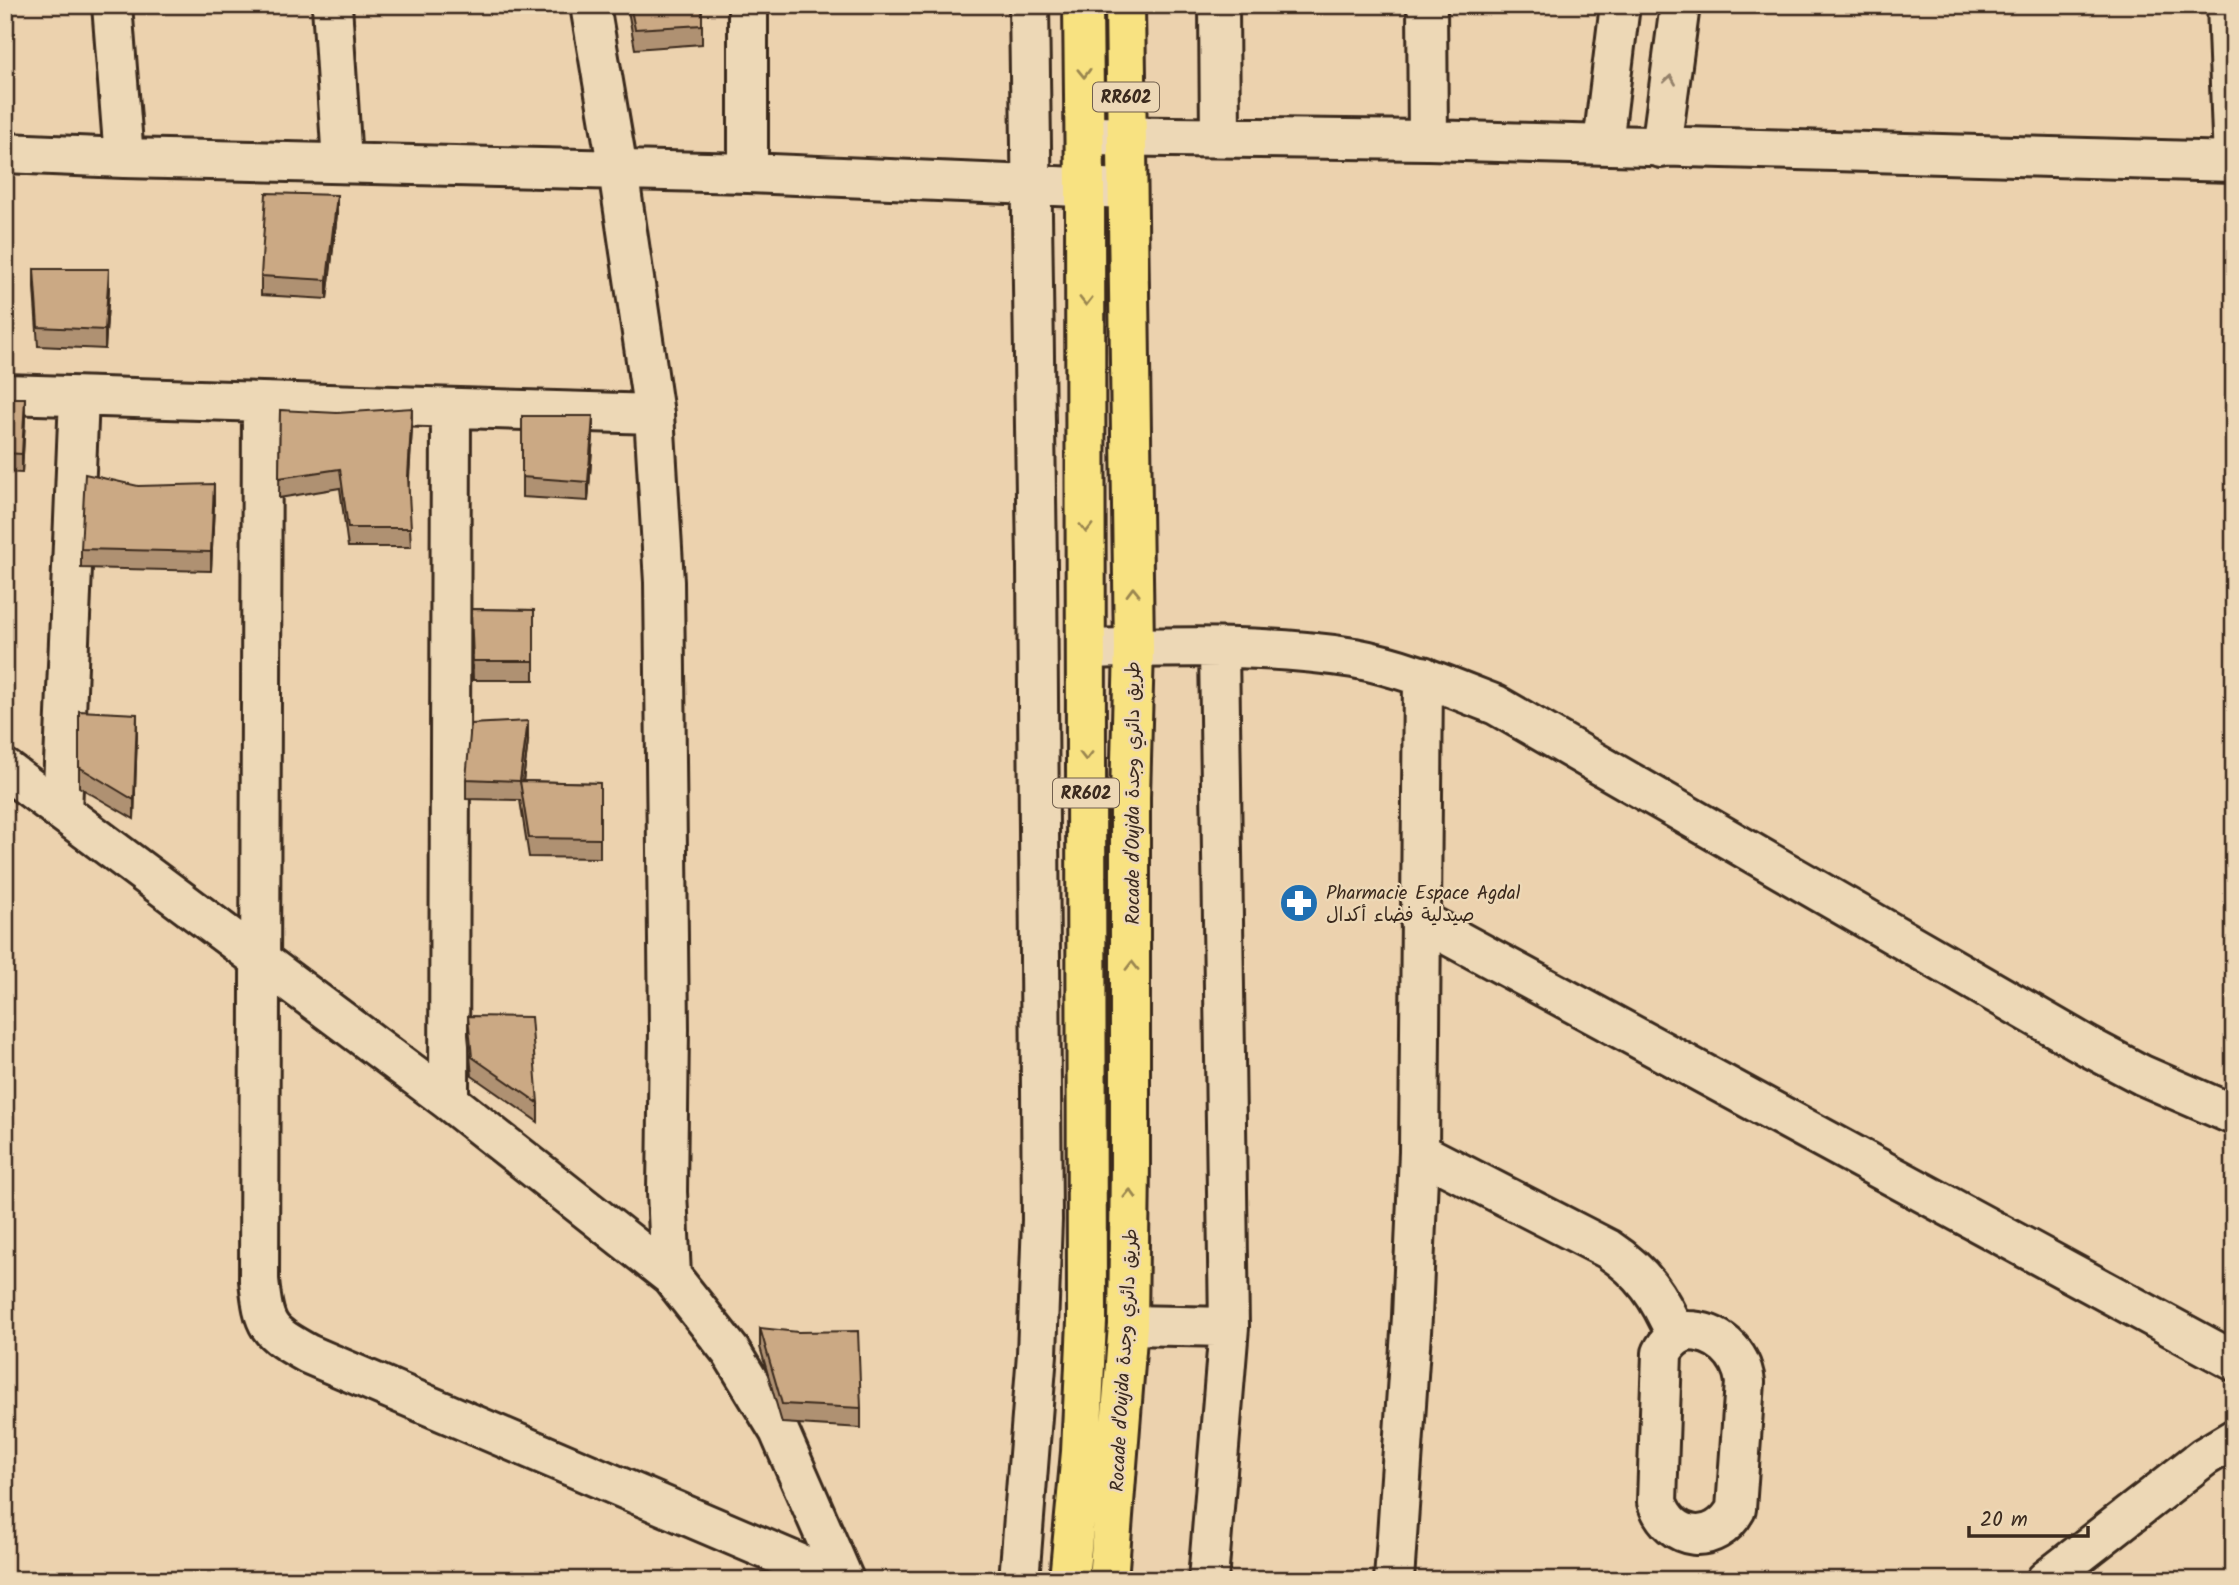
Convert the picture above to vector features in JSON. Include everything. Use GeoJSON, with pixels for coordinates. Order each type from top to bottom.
{"type":"FeatureCollection","features":[{"type":"Feature","properties":{"kind":"highway","name":"Rocade d'Oujda طريق دائري وجدة"},"geometry":{"type":"LineString","coordinates":[[1069,1580],[1081,1452],[1087,1321],[1086,187],[1083,5]]}},
{"type":"Feature","properties":{"kind":"highway","name":"Rocade d'Oujda طريق دائري وجدة"},"geometry":{"type":"LineString","coordinates":[[1108,1580],[1128,1325],[1132,1009],[1130,797],[1133,648],[1125,5]]}},
{"type":"Feature","properties":{"kind":"street"},"geometry":{"type":"LineString","coordinates":[[112,5],[124,158]]}},
{"type":"Feature","properties":{"kind":"street"},"geometry":{"type":"LineString","coordinates":[[332,5],[342,163]]}},
{"type":"Feature","properties":{"kind":"street"},"geometry":{"type":"LineString","coordinates":[[590,5],[618,170],[654,414],[664,583],[667,1192],[671,1276]]}},
{"type":"Feature","properties":{"kind":"street"},"geometry":{"type":"LineString","coordinates":[[748,5],[748,173]]}},
{"type":"Feature","properties":{"kind":"street"},"geometry":{"type":"LineString","coordinates":[[1019,1580],[1037,1354],[1042,1220],[1030,5]]}},
{"type":"Feature","properties":{"kind":"street"},"geometry":{"type":"LineString","coordinates":[[1219,5],[1220,137]]}},
{"type":"Feature","properties":{"kind":"street"},"geometry":{"type":"LineString","coordinates":[[1427,5],[1428,140]]}},
{"type":"Feature","properties":{"kind":"street"},"geometry":{"type":"LineString","coordinates":[[1603,144],[1620,5]]}},
{"type":"Feature","properties":{"kind":"street"},"geometry":{"type":"LineString","coordinates":[[1661,148],[1680,5]]}},
{"type":"Feature","properties":{"kind":"street"},"geometry":{"type":"LineString","coordinates":[[1085,136],[1428,140],[2233,162],[2227,5]]}},
{"type":"Feature","properties":{"kind":"street"},"geometry":{"type":"LineString","coordinates":[[5,153],[748,173],[1126,189]]}},
{"type":"Feature","properties":{"kind":"street"},"geometry":{"type":"LineString","coordinates":[[5,394],[654,414]]}},
{"type":"Feature","properties":{"kind":"street"},"geometry":{"type":"LineString","coordinates":[[62,812],[79,397]]}},
{"type":"Feature","properties":{"kind":"street"},"geometry":{"type":"LineString","coordinates":[[262,402],[259,1280],[262,1309],[270,1329],[308,1354],[838,1580]]}},
{"type":"Feature","properties":{"kind":"street"},"geometry":{"type":"LineString","coordinates":[[449,1101],[451,409]]}},
{"type":"Feature","properties":{"kind":"street"},"geometry":{"type":"LineString","coordinates":[[1086,649],[1219,649],[1297,652],[1355,659],[1423,676],[1496,705],[2089,1047],[2142,1075],[2234,1115]]}},
{"type":"Feature","properties":{"kind":"street"},"geometry":{"type":"LineString","coordinates":[[1208,1580],[1229,1327],[1219,649]]}},
{"type":"Feature","properties":{"kind":"street"},"geometry":{"type":"LineString","coordinates":[[1394,1580],[1412,1317],[1419,1152],[1423,676]]}},
{"type":"Feature","properties":{"kind":"street"},"geometry":{"type":"LineString","coordinates":[[5,769],[449,1101],[671,1276],[731,1352],[779,1431],[844,1580]]}},
{"type":"Feature","properties":{"kind":"street"},"geometry":{"type":"LineString","coordinates":[[1420,920],[2234,1362]]}},
{"type":"Feature","properties":{"kind":"street"},"geometry":{"type":"LineString","coordinates":[[1419,1152],[1608,1249],[1625,1261],[1654,1291],[1676,1335]]}},
{"type":"Feature","properties":{"kind":"street"},"geometry":{"type":"LineString","coordinates":[[1128,1325],[1229,1327]]}},
{"type":"Feature","properties":{"kind":"street"},"geometry":{"type":"LineString","coordinates":[[1687,1331],[1710,1335],[1732,1350],[1743,1370],[1745,1381],[1736,1508],[1730,1520],[1709,1534],[1676,1529],[1667,1522],[1657,1502],[1660,1365],[1667,1343],[1676,1335],[1687,1331]]}},
{"type":"Feature","properties":{"kind":"street"},"geometry":{"type":"LineString","coordinates":[[2046,1580],[2204,1457],[2234,1439]]}},
{"type":"Feature","properties":{"kind":"building"},"geometry":{"type":"Polygon","coordinates":[[[630,5],[702,5],[702,25],[635,29],[630,5]]]}},
{"type":"Feature","properties":{"kind":"building"},"geometry":{"type":"Polygon","coordinates":[[[266,193],[337,195],[327,280],[261,276],[266,193]]]}},
{"type":"Feature","properties":{"kind":"building"},"geometry":{"type":"Polygon","coordinates":[[[34,269],[109,269],[105,330],[38,327],[34,269]]]}},
{"type":"Feature","properties":{"kind":"building"},"geometry":{"type":"Polygon","coordinates":[[[5,398],[25,398],[22,454],[5,453],[5,398]]]}},
{"type":"Feature","properties":{"kind":"building"},"geometry":{"type":"Polygon","coordinates":[[[412,408],[408,477],[411,528],[348,528],[340,469],[279,478],[280,410],[337,413],[412,408]]]}},
{"type":"Feature","properties":{"kind":"building"},"geometry":{"type":"Polygon","coordinates":[[[522,416],[593,416],[588,482],[522,477],[522,416]]]}},
{"type":"Feature","properties":{"kind":"building"},"geometry":{"type":"Polygon","coordinates":[[[85,474],[138,486],[214,484],[211,552],[81,549],[85,474]]]}},
{"type":"Feature","properties":{"kind":"building"},"geometry":{"type":"Polygon","coordinates":[[[471,609],[534,610],[534,661],[473,661],[471,609]]]}},
{"type":"Feature","properties":{"kind":"building"},"geometry":{"type":"Polygon","coordinates":[[[79,711],[137,714],[134,800],[79,767],[79,711]]]}},
{"type":"Feature","properties":{"kind":"building"},"geometry":{"type":"Polygon","coordinates":[[[528,721],[520,781],[466,779],[471,724],[528,721]]]}},
{"type":"Feature","properties":{"kind":"building"},"geometry":{"type":"Polygon","coordinates":[[[520,781],[600,783],[600,839],[529,838],[520,781]]]}},
{"type":"Feature","properties":{"kind":"building"},"geometry":{"type":"Polygon","coordinates":[[[468,1016],[531,1017],[538,1103],[472,1057],[468,1016]]]}},
{"type":"Feature","properties":{"kind":"building"},"geometry":{"type":"Polygon","coordinates":[[[760,1328],[798,1332],[858,1331],[861,1408],[782,1404],[760,1328]]]}},
{"type":"Feature","properties":{"kind":"place","name":"Pharmacie Espace Agdal صيدلية فضاء أكدال"},"geometry":{"type":"Point","coordinates":[1299,903]}}]}
